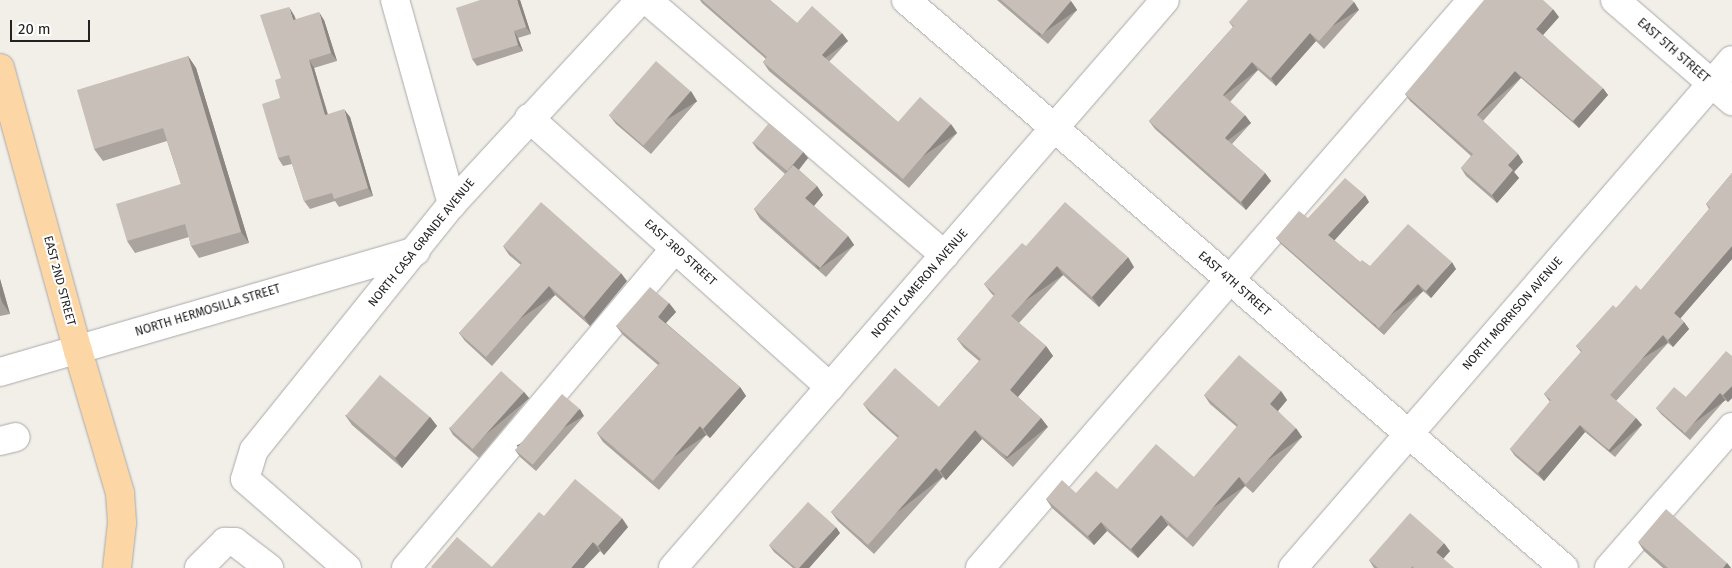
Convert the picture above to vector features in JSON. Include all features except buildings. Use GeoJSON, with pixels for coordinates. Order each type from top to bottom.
{"type":"FeatureCollection","features":[{"type":"Feature","properties":{"kind":"main road","name":"EAST 2ND STREET"},"geometry":{"type":"LineString","coordinates":[[0,68],[78,351],[120,493],[122,523],[117,568]]}},
{"type":"Feature","properties":{"kind":"street"},"geometry":{"type":"LineString","coordinates":[[395,0],[452,204]]}},
{"type":"Feature","properties":{"kind":"street","name":"NORTH CASA GRANDE AVENUE"},"geometry":{"type":"LineString","coordinates":[[347,568],[246,478],[254,450],[452,204],[529,118],[640,0]]}},
{"type":"Feature","properties":{"kind":"street"},"geometry":{"type":"LineString","coordinates":[[647,0],[945,255]]}},
{"type":"Feature","properties":{"kind":"street","name":"EAST 4TH STREET"},"geometry":{"type":"LineString","coordinates":[[906,0],[1564,568]]}},
{"type":"Feature","properties":{"kind":"street","name":"NORTH CAMERON AVENUE"},"geometry":{"type":"LineString","coordinates":[[673,568],[1165,0]]}},
{"type":"Feature","properties":{"kind":"street"},"geometry":{"type":"LineString","coordinates":[[980,568],[1472,0]]}},
{"type":"Feature","properties":{"kind":"street","name":"EAST 5TH STREET"},"geometry":{"type":"LineString","coordinates":[[1615,0],[1732,101]]}},
{"type":"Feature","properties":{"kind":"street","name":"NORTH MORRISON AVENUE"},"geometry":{"type":"LineString","coordinates":[[1293,568],[1732,60]]}},
{"type":"Feature","properties":{"kind":"street","name":"EAST 3RD STREET"},"geometry":{"type":"LineString","coordinates":[[529,118],[830,387]]}},
{"type":"Feature","properties":{"kind":"street"},"geometry":{"type":"LineString","coordinates":[[406,568],[675,249]]}},
{"type":"Feature","properties":{"kind":"street","name":"NORTH HERMOSILLA STREET"},"geometry":{"type":"LineString","coordinates":[[0,372],[78,351],[416,251]]}},
{"type":"Feature","properties":{"kind":"street"},"geometry":{"type":"LineString","coordinates":[[1609,568],[1732,427]]}},
{"type":"Feature","properties":{"kind":"street"},"geometry":{"type":"LineString","coordinates":[[199,568],[225,542],[235,542],[269,568]]}}]}
